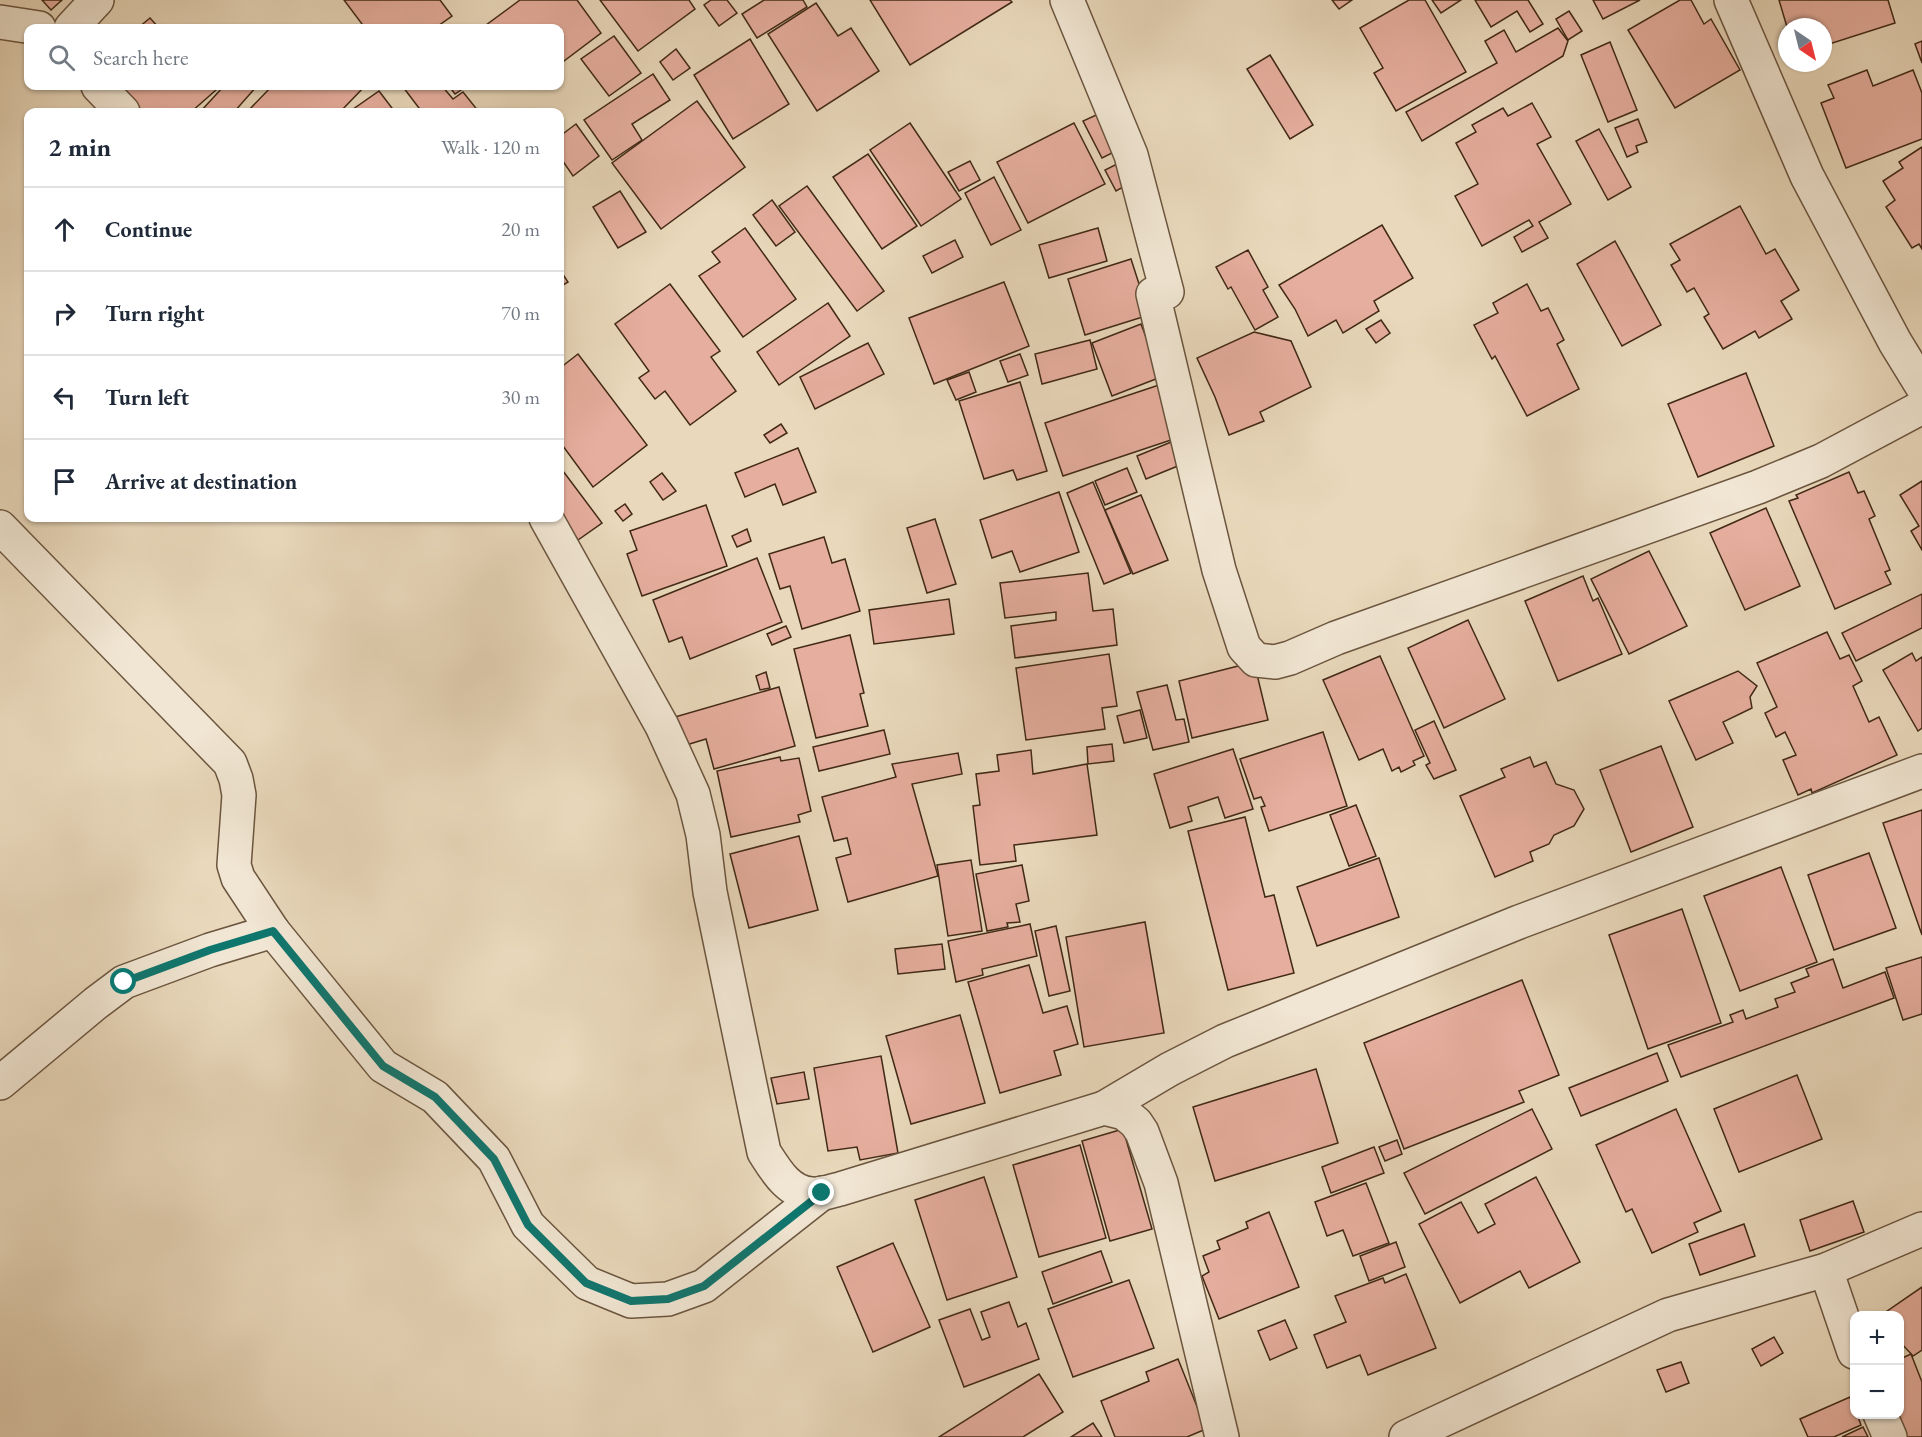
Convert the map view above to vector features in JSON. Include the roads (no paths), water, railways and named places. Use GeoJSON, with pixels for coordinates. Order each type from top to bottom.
{"type":"FeatureCollection","features":[{"type":"Feature","properties":{"kind":"street"},"geometry":{"type":"LineString","coordinates":[[75,24],[97,0]]}},
{"type":"Feature","properties":{"kind":"street"},"geometry":{"type":"LineString","coordinates":[[1067,0],[1131,155],[1167,292],[1153,294],[1219,570],[1244,647],[1256,660],[1275,662],[1290,658],[1336,638],[1758,487],[1821,462],[1922,407]]}},
{"type":"Feature","properties":{"kind":"street"},"geometry":{"type":"LineString","coordinates":[[1731,0],[1808,176],[1894,342],[1922,386]]}},
{"type":"Feature","properties":{"kind":"street"},"geometry":{"type":"LineString","coordinates":[[0,22],[24,26]]}},
{"type":"Feature","properties":{"kind":"street"},"geometry":{"type":"LineString","coordinates":[[102,90],[119,108]]}},
{"type":"Feature","properties":{"kind":"street"},"geometry":{"type":"LineString","coordinates":[[548,522],[662,726],[693,794],[703,835],[710,892],[764,1152],[782,1178],[794,1189],[811,1195],[840,1189],[1104,1108],[1170,1068],[1226,1041],[1519,922],[1922,771]]}},
{"type":"Feature","properties":{"kind":"street"},"geometry":{"type":"LineString","coordinates":[[0,527],[230,763],[239,795],[234,865],[238,878],[273,931],[383,1066],[435,1097],[494,1159],[528,1225],[586,1283],[631,1301],[668,1299],[704,1286],[822,1193]]}},
{"type":"Feature","properties":{"kind":"street"},"geometry":{"type":"LineString","coordinates":[[0,1083],[124,982],[210,950],[273,931]]}},
{"type":"Feature","properties":{"kind":"street"},"geometry":{"type":"LineString","coordinates":[[1104,1108],[1124,1113],[1136,1123],[1142,1132],[1161,1183],[1222,1437]]}},
{"type":"Feature","properties":{"kind":"street"},"geometry":{"type":"LineString","coordinates":[[1406,1437],[1668,1315],[1826,1270],[1922,1229]]}},
{"type":"Feature","properties":{"kind":"street"},"geometry":{"type":"LineString","coordinates":[[1826,1270],[1850,1340]]}},
{"type":"Feature","properties":{"kind":"street"},"geometry":{"type":"LineString","coordinates":[[1882,1419],[1890,1437]]}}]}
